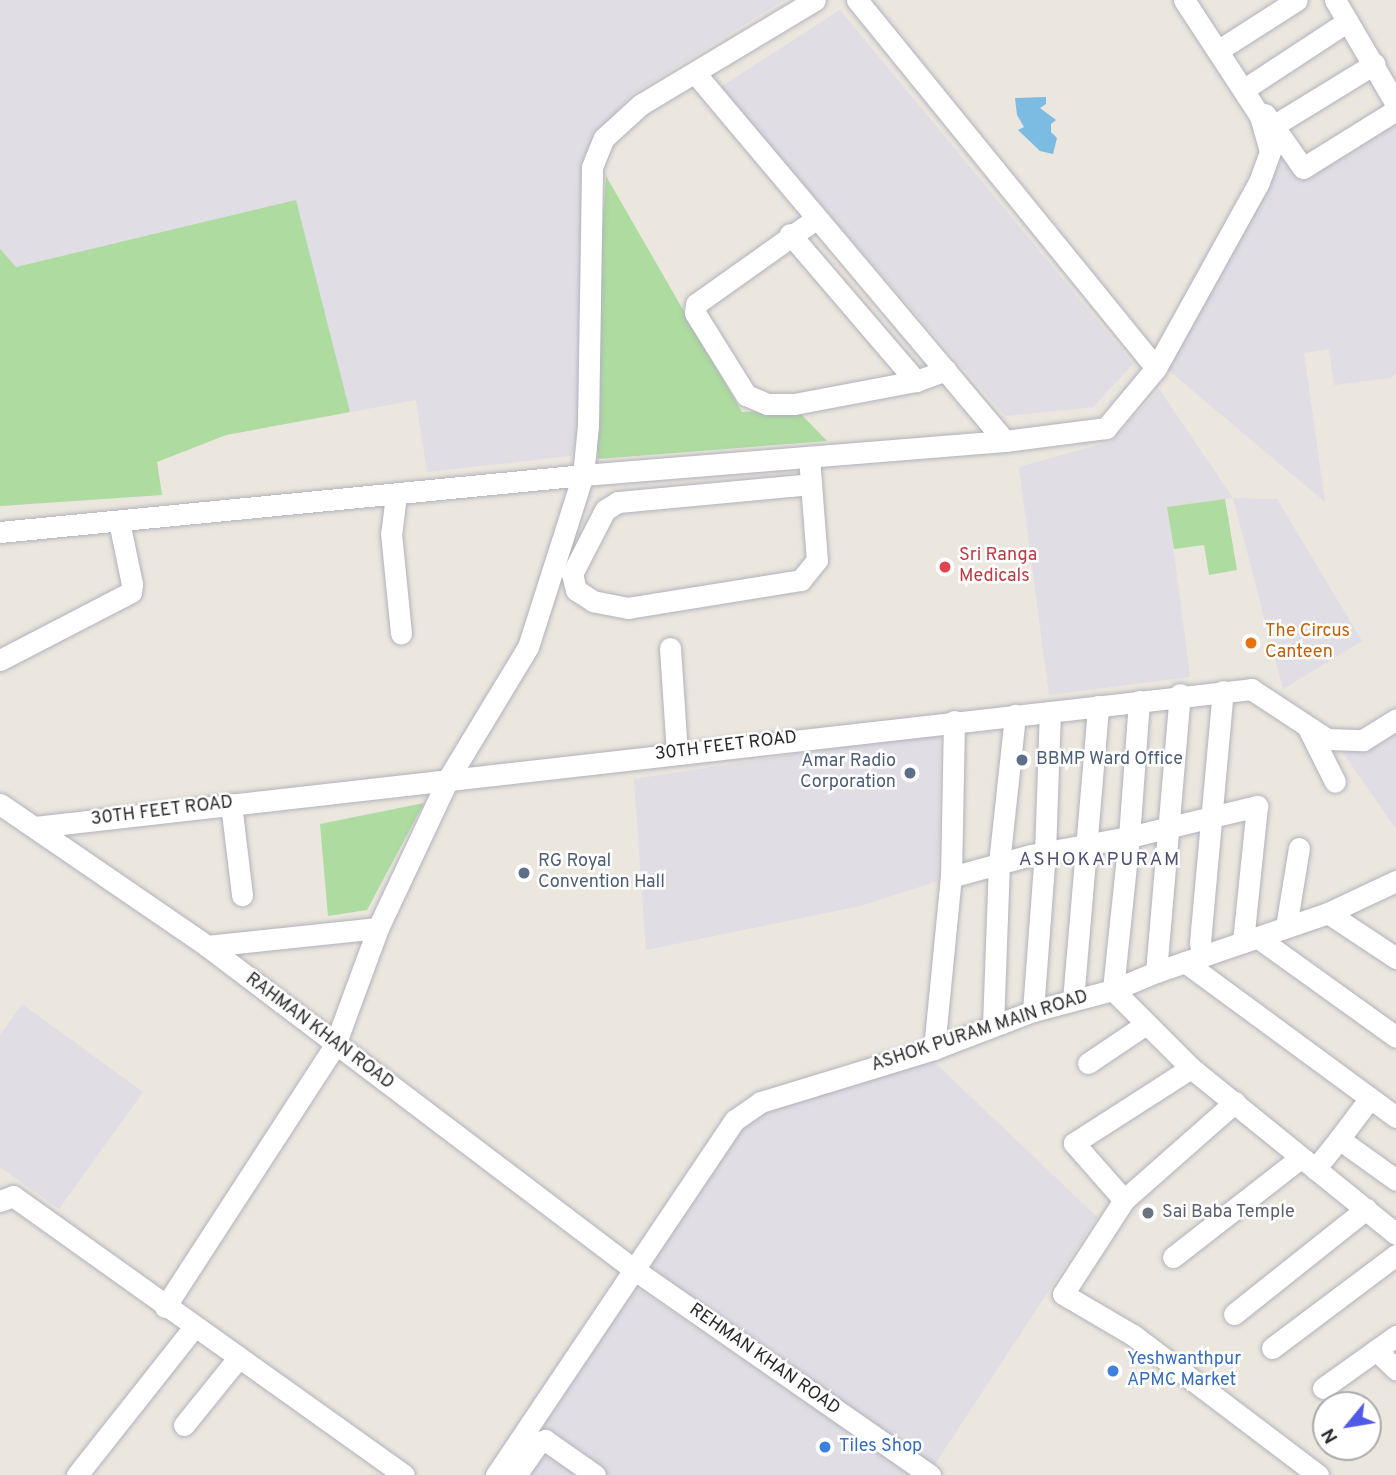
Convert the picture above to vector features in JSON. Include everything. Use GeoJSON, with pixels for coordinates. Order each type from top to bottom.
{"type":"FeatureCollection","features":[{"type":"Feature","properties":{"kind":"street"},"geometry":{"type":"LineString","coordinates":[[165,1307],[335,1045],[378,928],[448,779],[528,647],[583,475],[587,426],[592,167],[604,138],[640,105],[816,0]]}},
{"type":"Feature","properties":{"kind":"street"},"geometry":{"type":"LineString","coordinates":[[858,0],[1156,368]]}},
{"type":"Feature","properties":{"kind":"street"},"geometry":{"type":"LineString","coordinates":[[1225,46],[1297,0]]}},
{"type":"Feature","properties":{"kind":"street"},"geometry":{"type":"LineString","coordinates":[[1197,1],[1273,127],[1303,169],[1396,107],[1374,64],[1335,0]]}},
{"type":"Feature","properties":{"kind":"street"},"geometry":{"type":"LineString","coordinates":[[0,532],[583,475],[1005,441],[1106,428],[1156,368],[1259,182],[1270,151],[1261,116],[1197,1]]}},
{"type":"Feature","properties":{"kind":"street"},"geometry":{"type":"LineString","coordinates":[[1249,86],[1348,21]]}},
{"type":"Feature","properties":{"kind":"street"},"geometry":{"type":"LineString","coordinates":[[1273,127],[1374,64]]}},
{"type":"Feature","properties":{"kind":"street"},"geometry":{"type":"LineString","coordinates":[[695,73],[1005,441]]}},
{"type":"Feature","properties":{"kind":"street"},"geometry":{"type":"LineString","coordinates":[[817,218],[790,234],[696,304],[695,313],[746,395],[767,404],[794,404],[916,381],[946,370]]}},
{"type":"Feature","properties":{"kind":"street"},"geometry":{"type":"LineString","coordinates":[[790,234],[916,381]]}},
{"type":"Feature","properties":{"kind":"street"},"geometry":{"type":"LineString","coordinates":[[809,457],[817,560],[802,580],[628,608],[593,601],[576,590],[572,574],[604,510],[624,501],[811,484]]}},
{"type":"Feature","properties":{"kind":"street"},"geometry":{"type":"LineString","coordinates":[[396,495],[391,533],[401,634]]}},
{"type":"Feature","properties":{"kind":"street"},"geometry":{"type":"LineString","coordinates":[[575,502],[604,510]]}},
{"type":"Feature","properties":{"kind":"street"},"geometry":{"type":"LineString","coordinates":[[0,660],[131,592],[132,584],[119,522]]}},
{"type":"Feature","properties":{"kind":"street"},"geometry":{"type":"LineString","coordinates":[[670,649],[677,752]]}},
{"type":"Feature","properties":{"kind":"street","name":"30TH FEET ROAD"},"geometry":{"type":"LineString","coordinates":[[35,827],[677,752],[1050,712],[1180,694],[1251,689],[1327,739],[1363,740],[1396,719]]}},
{"type":"Feature","properties":{"kind":"street"},"geometry":{"type":"LineString","coordinates":[[1223,691],[1200,942],[1194,959],[1396,1117]]}},
{"type":"Feature","properties":{"kind":"street"},"geometry":{"type":"LineString","coordinates":[[1156,972],[1180,694]]}},
{"type":"Feature","properties":{"kind":"street"},"geometry":{"type":"LineString","coordinates":[[1139,701],[1129,837],[1113,990],[1191,1068],[1396,1234]]}},
{"type":"Feature","properties":{"kind":"street"},"geometry":{"type":"LineString","coordinates":[[1073,1000],[1098,706]]}},
{"type":"Feature","properties":{"kind":"street"},"geometry":{"type":"LineString","coordinates":[[1033,1011],[1045,853],[1050,712]]}},
{"type":"Feature","properties":{"kind":"street"},"geometry":{"type":"LineString","coordinates":[[993,1026],[999,863],[1015,715]]}},
{"type":"Feature","properties":{"kind":"street"},"geometry":{"type":"LineString","coordinates":[[934,1049],[951,877],[954,721]]}},
{"type":"Feature","properties":{"kind":"street"},"geometry":{"type":"LineString","coordinates":[[1307,726],[1335,782]]}},
{"type":"Feature","properties":{"kind":"street","name":"RAHMAN KHAN ROAD"},"geometry":{"type":"LineString","coordinates":[[0,804],[207,946],[632,1268]]}},
{"type":"Feature","properties":{"kind":"street"},"geometry":{"type":"LineString","coordinates":[[231,804],[242,895]]}},
{"type":"Feature","properties":{"kind":"street"},"geometry":{"type":"LineString","coordinates":[[951,877],[999,863],[1129,837],[1257,806],[1250,940],[1396,1037]]}},
{"type":"Feature","properties":{"kind":"street"},"geometry":{"type":"LineString","coordinates":[[1286,927],[1299,848]]}},
{"type":"Feature","properties":{"kind":"street","name":"ASHOK PURAM MAIN ROAD"},"geometry":{"type":"LineString","coordinates":[[496,1475],[632,1268],[735,1120],[761,1102],[934,1049],[1033,1011],[1113,990],[1156,972],[1328,913],[1396,881]]}},
{"type":"Feature","properties":{"kind":"street"},"geometry":{"type":"LineString","coordinates":[[1328,913],[1396,958]]}},
{"type":"Feature","properties":{"kind":"street"},"geometry":{"type":"LineString","coordinates":[[207,946],[378,928]]}},
{"type":"Feature","properties":{"kind":"street"},"geometry":{"type":"LineString","coordinates":[[1088,1063],[1146,1024]]}},
{"type":"Feature","properties":{"kind":"street"},"geometry":{"type":"LineString","coordinates":[[1124,1200],[1074,1143],[1191,1068]]}},
{"type":"Feature","properties":{"kind":"street"},"geometry":{"type":"LineString","coordinates":[[1174,1257],[1339,1139],[1370,1098]]}},
{"type":"Feature","properties":{"kind":"street"},"geometry":{"type":"LineString","coordinates":[[1235,1102],[1124,1200],[1063,1294],[1133,1335],[1318,1475]]}},
{"type":"Feature","properties":{"kind":"street"},"geometry":{"type":"LineString","coordinates":[[1339,1139],[1396,1180]]}},
{"type":"Feature","properties":{"kind":"street"},"geometry":{"type":"LineString","coordinates":[[0,1201],[13,1196],[404,1475]]}},
{"type":"Feature","properties":{"kind":"street"},"geometry":{"type":"LineString","coordinates":[[1234,1314],[1366,1209]]}},
{"type":"Feature","properties":{"kind":"street"},"geometry":{"type":"LineString","coordinates":[[1272,1348],[1396,1255]]}},
{"type":"Feature","properties":{"kind":"street","name":"REHMAN KHAN ROAD"},"geometry":{"type":"LineString","coordinates":[[632,1268],[930,1475]]}},
{"type":"Feature","properties":{"kind":"street"},"geometry":{"type":"LineString","coordinates":[[78,1475],[194,1327]]}},
{"type":"Feature","properties":{"kind":"street"},"geometry":{"type":"LineString","coordinates":[[1323,1388],[1396,1336]]}},
{"type":"Feature","properties":{"kind":"street"},"geometry":{"type":"LineString","coordinates":[[1376,1350],[1396,1369]]}},
{"type":"Feature","properties":{"kind":"street"},"geometry":{"type":"LineString","coordinates":[[184,1425],[238,1358]]}},
{"type":"Feature","properties":{"kind":"street"},"geometry":{"type":"LineString","coordinates":[[516,1475],[538,1443],[545,1440],[595,1475]]}},
{"type":"Feature","properties":{"kind":"shaded area"},"geometry":{"type":"Polygon","coordinates":[[[0,0],[784,0],[631,95],[581,159],[581,436],[570,456],[427,472],[416,400],[226,435],[157,462],[162,495],[0,506],[0,0]]]}},
{"type":"Feature","properties":{"kind":"shaded area"},"geometry":{"type":"Polygon","coordinates":[[[840,10],[1133,364],[1093,407],[1005,416],[719,88],[840,10]]]}},
{"type":"Feature","properties":{"kind":"shaded area"},"geometry":{"type":"Polygon","coordinates":[[[1396,115],[1396,374],[1391,378],[1334,385],[1329,349],[1304,353],[1325,502],[1167,369],[1286,152],[1302,176],[1396,115]]]}},
{"type":"Feature","properties":{"kind":"shaded area"},"geometry":{"type":"Polygon","coordinates":[[[1159,389],[1233,498],[1168,507],[1190,677],[1049,695],[1019,467],[1112,441],[1159,389]]]}},
{"type":"Feature","properties":{"kind":"shaded area"},"geometry":{"type":"Polygon","coordinates":[[[1233,498],[1277,499],[1362,641],[1283,689],[1233,498]]]}},
{"type":"Feature","properties":{"kind":"shaded area"},"geometry":{"type":"Polygon","coordinates":[[[940,732],[938,881],[860,906],[646,950],[634,779],[940,732]]]}},
{"type":"Feature","properties":{"kind":"shaded area"},"geometry":{"type":"Polygon","coordinates":[[[1396,734],[1396,829],[1341,750],[1382,743],[1396,734]]]}},
{"type":"Feature","properties":{"kind":"shaded area"},"geometry":{"type":"Polygon","coordinates":[[[22,1004],[143,1092],[59,1209],[0,1167],[0,1035],[22,1004]]]}},
{"type":"Feature","properties":{"kind":"shaded area"},"geometry":{"type":"Polygon","coordinates":[[[929,1057],[1097,1217],[931,1470],[642,1266],[738,1126],[763,1110],[929,1057]]]}},
{"type":"Feature","properties":{"kind":"shaded area"},"geometry":{"type":"Polygon","coordinates":[[[633,1285],[913,1475],[505,1475],[633,1285]]]}},
{"type":"Feature","properties":{"kind":"green space"},"geometry":{"type":"Polygon","coordinates":[[[606,176],[742,412],[796,409],[827,441],[598,459],[593,362],[606,176]]]}},
{"type":"Feature","properties":{"kind":"green space"},"geometry":{"type":"Polygon","coordinates":[[[296,200],[350,412],[226,435],[157,462],[162,495],[0,506],[0,249],[16,267],[296,200]]]}},
{"type":"Feature","properties":{"kind":"green space"},"geometry":{"type":"Polygon","coordinates":[[[1225,499],[1237,570],[1209,575],[1204,545],[1174,549],[1167,507],[1225,499]]]}},
{"type":"Feature","properties":{"kind":"green space"},"geometry":{"type":"Polygon","coordinates":[[[424,803],[367,910],[328,916],[320,824],[424,803]]]}},
{"type":"Feature","properties":{"kind":"water"},"geometry":{"type":"Polygon","coordinates":[[[1046,97],[1046,104],[1040,108],[1056,120],[1051,124],[1051,132],[1057,138],[1053,154],[1040,151],[1018,130],[1024,127],[1017,115],[1015,98],[1046,97]]]}},
{"type":"Feature","properties":{"kind":"place","name":"Sri Ranga Medicals"},"geometry":{"type":"Point","coordinates":[945,567]}},
{"type":"Feature","properties":{"kind":"place","name":"The Circus Canteen"},"geometry":{"type":"Point","coordinates":[1251,643]}},
{"type":"Feature","properties":{"kind":"place","name":"BBMP Ward Office"},"geometry":{"type":"Point","coordinates":[1022,760]}},
{"type":"Feature","properties":{"kind":"place","name":"Amar Radio Corporation"},"geometry":{"type":"Point","coordinates":[910,773]}},
{"type":"Feature","properties":{"kind":"place","name":"RG Royal Convention Hall"},"geometry":{"type":"Point","coordinates":[524,873]}},
{"type":"Feature","properties":{"kind":"place","name":"Sai Baba Temple"},"geometry":{"type":"Point","coordinates":[1148,1213]}},
{"type":"Feature","properties":{"kind":"place","name":"Yeshwanthpur APMC Market"},"geometry":{"type":"Point","coordinates":[1113,1371]}},
{"type":"Feature","properties":{"kind":"place","name":"Tiles Shop"},"geometry":{"type":"Point","coordinates":[825,1447]}},
{"type":"Feature","properties":{"kind":"district","name":"ASHOKAPURAM"},"geometry":{"type":"Point","coordinates":[1100,861]}}]}
